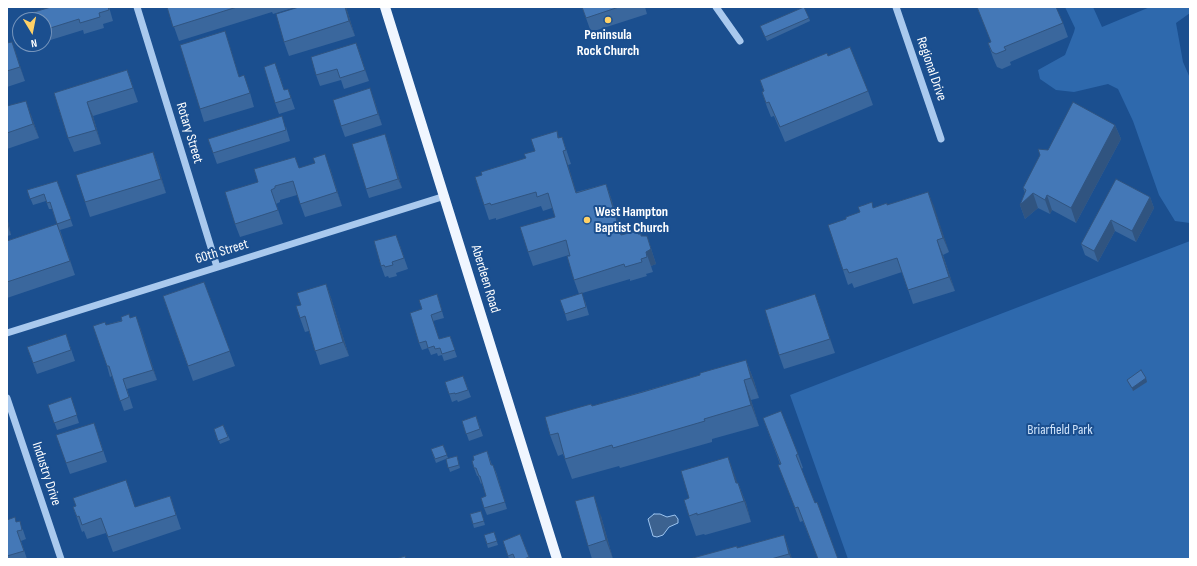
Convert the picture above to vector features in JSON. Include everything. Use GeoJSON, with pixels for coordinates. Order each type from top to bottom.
{"type":"FeatureCollection","features":[{"type":"Feature","properties":{"kind":"main road","name":"Aberdeen Road"},"geometry":{"type":"LineString","coordinates":[[385,7],[445,196],[556,559]]}},
{"type":"Feature","properties":{"kind":"street","name":"Rotary Street"},"geometry":{"type":"LineString","coordinates":[[137,7],[217,267]]}},
{"type":"Feature","properties":{"kind":"street"},"geometry":{"type":"LineString","coordinates":[[716,7],[740,42]]}},
{"type":"Feature","properties":{"kind":"street","name":"Regional Drive"},"geometry":{"type":"LineString","coordinates":[[896,7],[941,139]]}},
{"type":"Feature","properties":{"kind":"street","name":"60th Street"},"geometry":{"type":"LineString","coordinates":[[7,334],[445,196]]}},
{"type":"Feature","properties":{"kind":"street","name":"Industry Drive"},"geometry":{"type":"LineString","coordinates":[[7,398],[61,559]]}},
{"type":"Feature","properties":{"kind":"green space"},"geometry":{"type":"Polygon","coordinates":[[[1065,7],[1093,7],[1102,27],[1150,7],[1190,7],[1190,13],[1176,23],[1183,62],[1190,78],[1190,223],[1175,221],[1159,195],[1133,121],[1118,89],[1108,84],[1074,92],[1056,90],[1040,79],[1038,70],[1065,55],[1074,32],[1075,28],[1065,7]]]}},
{"type":"Feature","properties":{"kind":"green space","name":"Briarfield Park"},"geometry":{"type":"Polygon","coordinates":[[[1190,241],[1190,559],[848,559],[790,395],[1190,241]]]}},
{"type":"Feature","properties":{"kind":"shaded area"},"geometry":{"type":"Polygon","coordinates":[[[654,514],[660,514],[667,517],[675,515],[678,519],[678,523],[669,527],[663,535],[657,537],[653,536],[648,519],[654,514]]]}},
{"type":"Feature","properties":{"kind":"building"},"geometry":{"type":"Polygon","coordinates":[[[51,7],[108,7],[109,10],[99,13],[100,17],[80,23],[79,19],[52,27],[52,12],[34,12],[51,7]]]}},
{"type":"Feature","properties":{"kind":"building"},"geometry":{"type":"Polygon","coordinates":[[[167,7],[237,7],[173,27],[167,7]]]}},
{"type":"Feature","properties":{"kind":"building"},"geometry":{"type":"Polygon","coordinates":[[[299,7],[345,7],[349,21],[284,42],[276,14],[299,7]]]}},
{"type":"Feature","properties":{"kind":"building"},"geometry":{"type":"Polygon","coordinates":[[[582,7],[619,7],[586,18],[582,7]]]}},
{"type":"Feature","properties":{"kind":"building"},"geometry":{"type":"Polygon","coordinates":[[[804,7],[809,18],[765,37],[760,26],[804,7]]]}},
{"type":"Feature","properties":{"kind":"building"},"geometry":{"type":"Polygon","coordinates":[[[977,7],[1056,7],[1063,23],[1004,47],[1006,50],[996,54],[992,52],[988,43],[991,42],[977,7]]]}},
{"type":"Feature","properties":{"kind":"building"},"geometry":{"type":"Polygon","coordinates":[[[225,31],[239,77],[244,75],[250,93],[200,109],[180,45],[225,31]]]}},
{"type":"Feature","properties":{"kind":"building"},"geometry":{"type":"Polygon","coordinates":[[[12,42],[12,52],[15,52],[20,67],[7,71],[7,43],[12,42]]]}},
{"type":"Feature","properties":{"kind":"building"},"geometry":{"type":"Polygon","coordinates":[[[356,43],[365,70],[340,78],[337,69],[316,75],[311,57],[356,43]]]}},
{"type":"Feature","properties":{"kind":"building"},"geometry":{"type":"Polygon","coordinates":[[[850,47],[868,91],[780,127],[769,102],[766,103],[760,80],[827,53],[828,56],[850,47]]]}},
{"type":"Feature","properties":{"kind":"building"},"geometry":{"type":"Polygon","coordinates":[[[275,63],[284,90],[288,89],[291,98],[275,103],[264,67],[275,63]]]}},
{"type":"Feature","properties":{"kind":"building"},"geometry":{"type":"Polygon","coordinates":[[[127,70],[133,88],[87,102],[96,130],[68,138],[54,93],[127,70]]]}},
{"type":"Feature","properties":{"kind":"building"},"geometry":{"type":"Polygon","coordinates":[[[370,88],[378,114],[341,126],[333,100],[370,88]]]}},
{"type":"Feature","properties":{"kind":"building"},"geometry":{"type":"Polygon","coordinates":[[[26,101],[33,124],[7,133],[7,106],[26,101]]]}},
{"type":"Feature","properties":{"kind":"building"},"geometry":{"type":"Polygon","coordinates":[[[1073,102],[1115,125],[1071,208],[1047,195],[1045,200],[1033,193],[1020,205],[1026,190],[1023,188],[1040,155],[1038,149],[1048,150],[1073,102]]]}},
{"type":"Feature","properties":{"kind":"building"},"geometry":{"type":"Polygon","coordinates":[[[282,116],[286,130],[213,153],[208,139],[282,116]]]}},
{"type":"Feature","properties":{"kind":"building","name":"West Hampton Baptist Church"},"geometry":{"type":"Polygon","coordinates":[[[557,131],[558,138],[562,137],[566,150],[563,151],[576,193],[606,184],[621,235],[637,231],[638,234],[641,234],[641,236],[647,236],[651,249],[646,252],[647,257],[641,259],[642,262],[625,267],[624,264],[574,280],[567,256],[570,256],[566,240],[528,252],[520,227],[555,217],[548,193],[537,197],[536,192],[491,205],[490,203],[484,205],[475,177],[482,175],[481,172],[526,158],[524,154],[535,151],[531,139],[557,131]]]}},
{"type":"Feature","properties":{"kind":"building"},"geometry":{"type":"Polygon","coordinates":[[[385,134],[398,179],[366,189],[352,144],[385,134]]]}},
{"type":"Feature","properties":{"kind":"building"},"geometry":{"type":"Polygon","coordinates":[[[153,152],[161,179],[85,202],[76,175],[153,152]]]}},
{"type":"Feature","properties":{"kind":"building"},"geometry":{"type":"Polygon","coordinates":[[[325,154],[337,192],[300,204],[293,181],[275,186],[275,188],[271,190],[278,210],[235,224],[225,192],[258,182],[254,169],[295,157],[299,168],[315,163],[313,158],[325,154]]]}},
{"type":"Feature","properties":{"kind":"building"},"geometry":{"type":"Polygon","coordinates":[[[1116,179],[1150,197],[1132,231],[1111,220],[1094,251],[1081,244],[1116,179]]]}},
{"type":"Feature","properties":{"kind":"building"},"geometry":{"type":"Polygon","coordinates":[[[57,181],[71,219],[57,224],[50,202],[47,203],[44,194],[30,199],[27,190],[57,181]]]}},
{"type":"Feature","properties":{"kind":"building"},"geometry":{"type":"Polygon","coordinates":[[[928,192],[943,238],[937,240],[949,277],[908,290],[897,258],[849,273],[847,269],[843,270],[828,225],[846,219],[846,217],[860,212],[858,207],[872,202],[873,208],[928,192]]]}},
{"type":"Feature","properties":{"kind":"building"},"geometry":{"type":"Polygon","coordinates":[[[57,224],[70,261],[7,282],[7,241],[57,224]]]}},
{"type":"Feature","properties":{"kind":"building"},"geometry":{"type":"Polygon","coordinates":[[[396,235],[404,258],[392,262],[393,265],[385,267],[384,265],[381,266],[374,241],[396,235]]]}},
{"type":"Feature","properties":{"kind":"building"},"geometry":{"type":"Polygon","coordinates":[[[204,282],[230,351],[188,366],[163,296],[204,282]]]}},
{"type":"Feature","properties":{"kind":"building"},"geometry":{"type":"Polygon","coordinates":[[[326,284],[343,342],[315,351],[305,316],[300,318],[296,306],[301,305],[297,293],[326,284]]]}},
{"type":"Feature","properties":{"kind":"building"},"geometry":{"type":"Polygon","coordinates":[[[582,293],[586,307],[565,314],[560,300],[582,293]]]}},
{"type":"Feature","properties":{"kind":"building"},"geometry":{"type":"Polygon","coordinates":[[[437,294],[442,311],[431,315],[439,339],[450,336],[455,350],[442,354],[440,348],[435,349],[434,346],[428,348],[426,341],[419,343],[410,313],[422,309],[419,300],[437,294]]]}},
{"type":"Feature","properties":{"kind":"building"},"geometry":{"type":"Polygon","coordinates":[[[815,294],[830,339],[779,355],[765,310],[815,294]]]}},
{"type":"Feature","properties":{"kind":"building"},"geometry":{"type":"Polygon","coordinates":[[[129,314],[130,318],[136,316],[153,370],[123,379],[129,397],[120,401],[109,366],[107,366],[93,326],[105,322],[106,325],[122,321],[121,317],[129,314]]]}},
{"type":"Feature","properties":{"kind":"building"},"geometry":{"type":"Polygon","coordinates":[[[66,334],[71,350],[33,363],[27,347],[66,334]]]}},
{"type":"Feature","properties":{"kind":"building"},"geometry":{"type":"Polygon","coordinates":[[[746,360],[751,378],[744,380],[751,405],[704,419],[705,421],[613,448],[612,445],[565,459],[558,433],[550,435],[545,417],[591,404],[592,406],[643,392],[700,375],[700,373],[746,360]]]}},
{"type":"Feature","properties":{"kind":"building"},"geometry":{"type":"Polygon","coordinates":[[[1141,370],[1146,378],[1132,388],[1127,380],[1141,370]]]}},
{"type":"Feature","properties":{"kind":"building"},"geometry":{"type":"Polygon","coordinates":[[[463,376],[468,390],[455,394],[449,394],[445,382],[463,376]]]}},
{"type":"Feature","properties":{"kind":"building"},"geometry":{"type":"Polygon","coordinates":[[[71,397],[77,415],[54,423],[48,405],[71,397]]]}},
{"type":"Feature","properties":{"kind":"building"},"geometry":{"type":"Polygon","coordinates":[[[781,411],[798,454],[796,455],[815,503],[817,502],[838,559],[818,559],[798,507],[795,508],[778,465],[781,464],[763,418],[781,411]]]}},
{"type":"Feature","properties":{"kind":"building"},"geometry":{"type":"Polygon","coordinates":[[[476,416],[480,429],[466,434],[462,421],[476,416]]]}},
{"type":"Feature","properties":{"kind":"building"},"geometry":{"type":"Polygon","coordinates":[[[94,423],[103,451],[66,463],[56,435],[94,423]]]}},
{"type":"Feature","properties":{"kind":"building"},"geometry":{"type":"Polygon","coordinates":[[[223,425],[228,437],[218,441],[214,429],[223,425]]]}},
{"type":"Feature","properties":{"kind":"building"},"geometry":{"type":"Polygon","coordinates":[[[443,445],[447,455],[435,459],[431,449],[443,445]]]}},
{"type":"Feature","properties":{"kind":"building"},"geometry":{"type":"Polygon","coordinates":[[[487,451],[505,502],[484,508],[481,498],[486,496],[480,476],[476,468],[474,468],[472,461],[474,460],[473,456],[487,451]]]}},
{"type":"Feature","properties":{"kind":"building"},"geometry":{"type":"Polygon","coordinates":[[[457,456],[459,465],[448,468],[446,459],[457,456]]]}},
{"type":"Feature","properties":{"kind":"building"},"geometry":{"type":"Polygon","coordinates":[[[728,457],[736,483],[738,483],[744,501],[689,516],[684,500],[689,498],[681,471],[728,457]]]}},
{"type":"Feature","properties":{"kind":"building"},"geometry":{"type":"Polygon","coordinates":[[[126,480],[135,507],[170,496],[176,515],[108,537],[101,518],[82,525],[79,516],[77,517],[73,507],[76,506],[73,498],[126,480]]]}},
{"type":"Feature","properties":{"kind":"building"},"geometry":{"type":"Polygon","coordinates":[[[594,496],[606,540],[588,546],[575,501],[594,496]]]}},
{"type":"Feature","properties":{"kind":"building"},"geometry":{"type":"Polygon","coordinates":[[[481,511],[484,521],[473,524],[470,514],[481,511]]]}},
{"type":"Feature","properties":{"kind":"building"},"geometry":{"type":"Polygon","coordinates":[[[15,517],[16,522],[20,521],[22,530],[17,531],[24,551],[7,556],[7,520],[15,517]]]}},
{"type":"Feature","properties":{"kind":"building"},"geometry":{"type":"Polygon","coordinates":[[[494,532],[497,541],[487,544],[484,535],[494,532]]]}},
{"type":"Feature","properties":{"kind":"building"},"geometry":{"type":"Polygon","coordinates":[[[520,534],[529,557],[524,559],[515,559],[513,554],[508,556],[503,541],[520,534]]]}},
{"type":"Feature","properties":{"kind":"building"},"geometry":{"type":"Polygon","coordinates":[[[784,535],[789,554],[771,559],[689,559],[737,546],[737,548],[784,535]]]}},
{"type":"Feature","properties":{"kind":"building"},"geometry":{"type":"Polygon","coordinates":[[[405,556],[406,559],[396,559],[405,556]]]}},
{"type":"Feature","properties":{"kind":"place","name":"Peninsula Rock Church"},"geometry":{"type":"Point","coordinates":[608,20]}},
{"type":"Feature","properties":{"kind":"place","name":"West Hampton Baptist Church"},"geometry":{"type":"Point","coordinates":[587,220]}}]}
